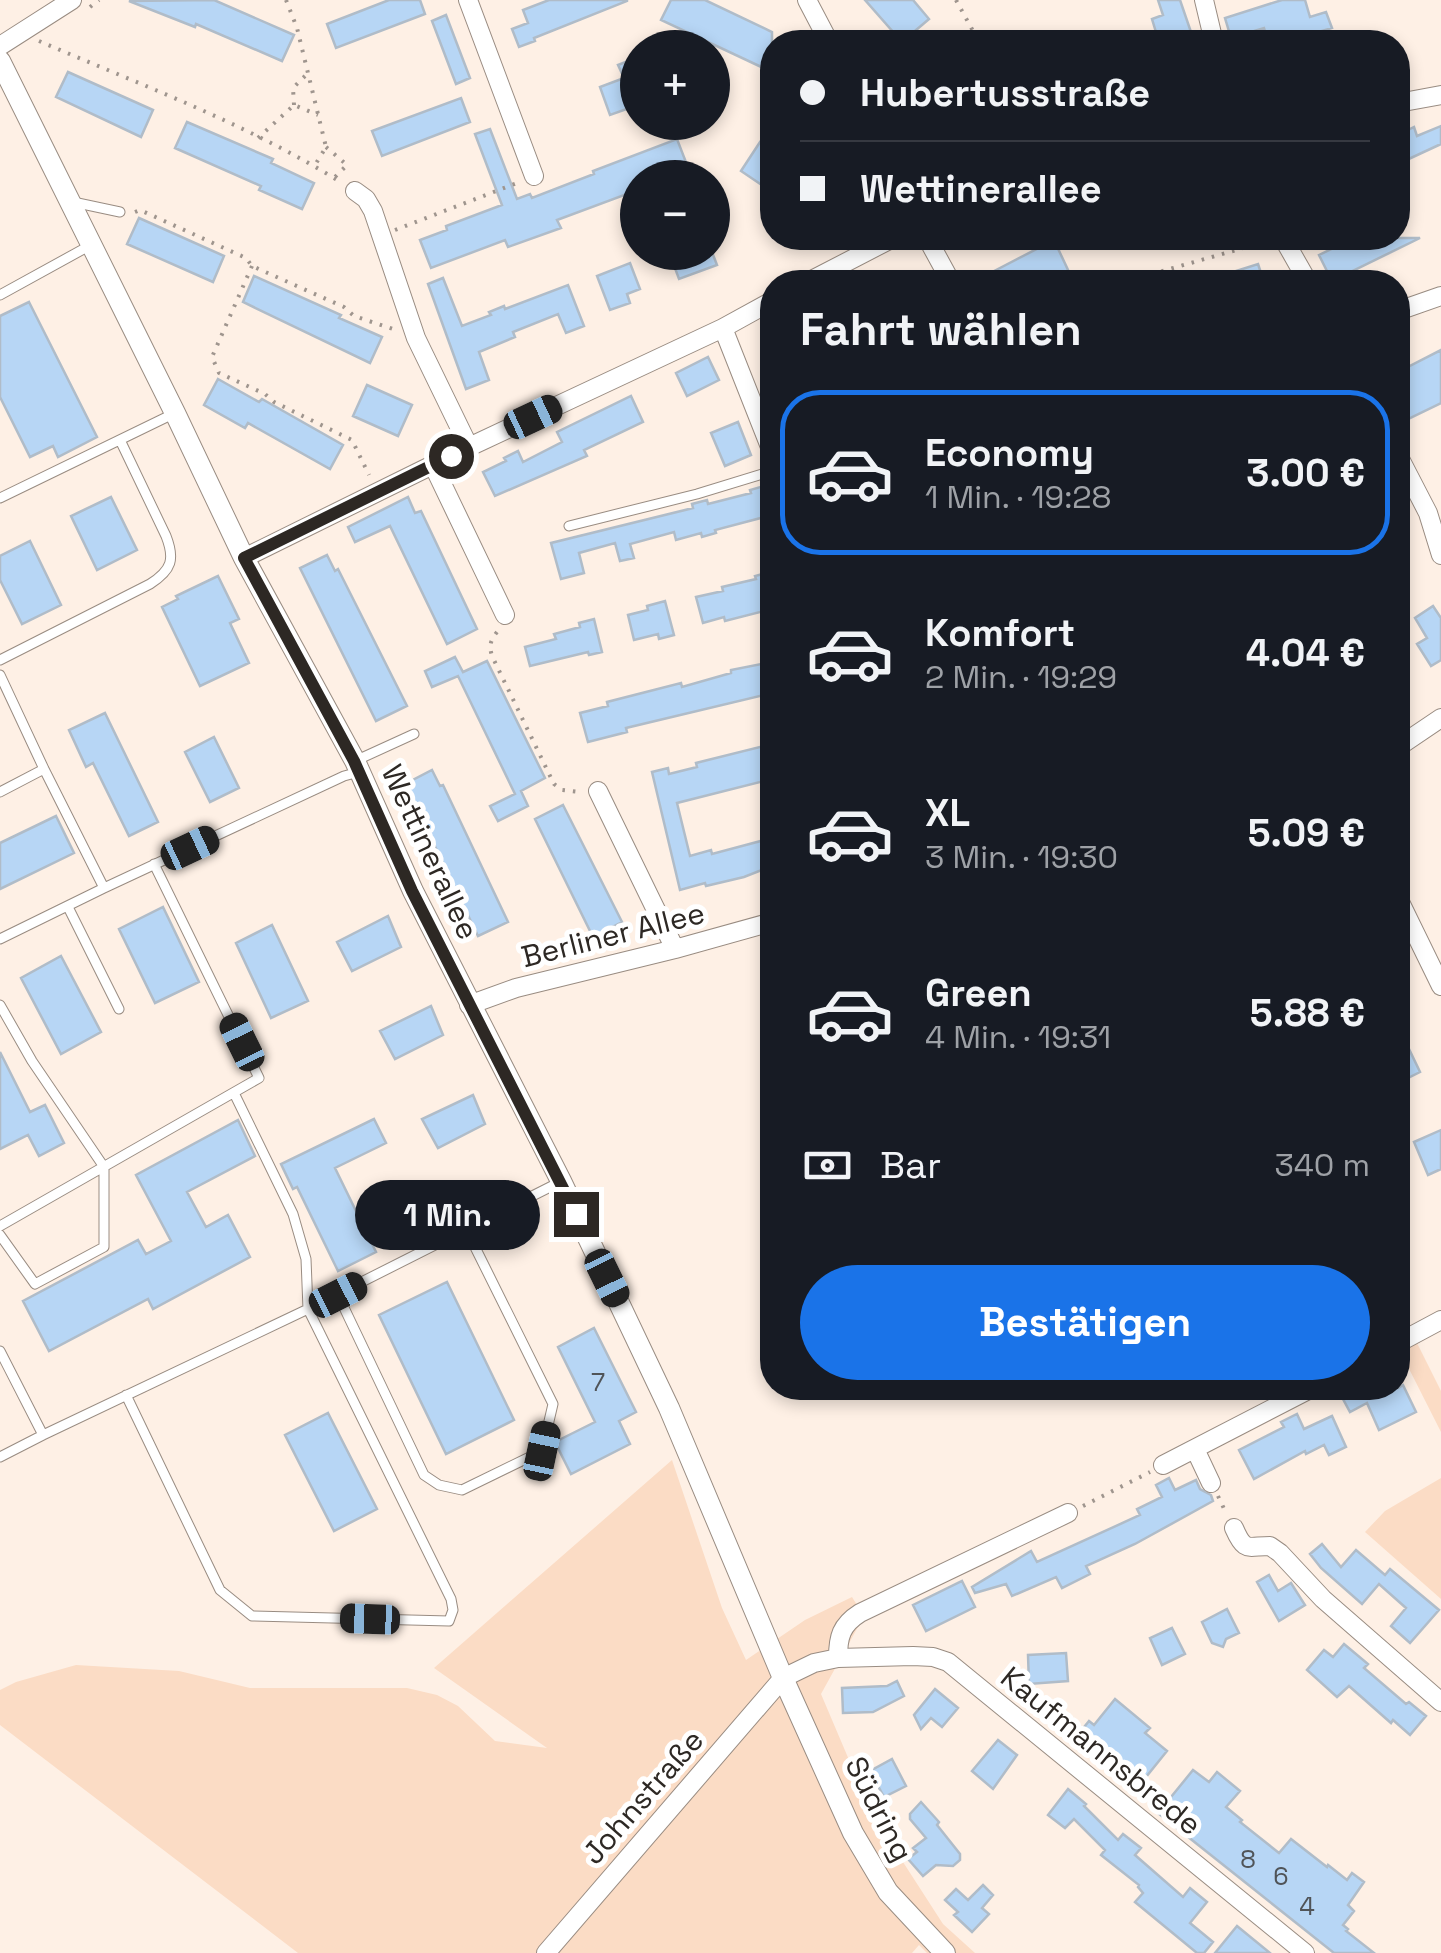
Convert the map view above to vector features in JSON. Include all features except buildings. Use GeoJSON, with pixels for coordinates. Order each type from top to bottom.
{"type":"FeatureCollection","features":[{"type":"Feature","properties":{"kind":"street"},"geometry":{"type":"LineString","coordinates":[[0,46],[72,0]]}},
{"type":"Feature","properties":{"kind":"street"},"geometry":{"type":"LineString","coordinates":[[468,0],[534,176]]}},
{"type":"Feature","properties":{"kind":"street"},"geometry":{"type":"LineString","coordinates":[[807,0],[822,30]]}},
{"type":"Feature","properties":{"kind":"street"},"geometry":{"type":"LineString","coordinates":[[1204,0],[1211,30]]}},
{"type":"Feature","properties":{"kind":"street","name":"Wettinerallee"},"geometry":{"type":"LineString","coordinates":[[0,61],[244,558],[357,766],[412,891],[561,1181],[669,1408],[783,1678]]}},
{"type":"Feature","properties":{"kind":"street"},"geometry":{"type":"LineString","coordinates":[[1410,101],[1441,95]]}},
{"type":"Feature","properties":{"kind":"street"},"geometry":{"type":"LineString","coordinates":[[356,192],[366,199],[382,235],[416,338],[469,447]]}},
{"type":"Feature","properties":{"kind":"street"},"geometry":{"type":"LineString","coordinates":[[831,270],[869,250]]}},
{"type":"Feature","properties":{"kind":"street"},"geometry":{"type":"LineString","coordinates":[[1410,307],[1441,296]]}},
{"type":"Feature","properties":{"kind":"street"},"geometry":{"type":"LineString","coordinates":[[244,558],[760,308]]}},
{"type":"Feature","properties":{"kind":"street"},"geometry":{"type":"LineString","coordinates":[[723,328],[760,422]]}},
{"type":"Feature","properties":{"kind":"street"},"geometry":{"type":"LineString","coordinates":[[433,465],[505,616]]}},
{"type":"Feature","properties":{"kind":"street"},"geometry":{"type":"LineString","coordinates":[[1410,478],[1428,513],[1441,555]]}},
{"type":"Feature","properties":{"kind":"street"},"geometry":{"type":"LineString","coordinates":[[1410,739],[1441,718]]}},
{"type":"Feature","properties":{"kind":"street"},"geometry":{"type":"LineString","coordinates":[[598,791],[675,949]]}},
{"type":"Feature","properties":{"kind":"street"},"geometry":{"type":"LineString","coordinates":[[1410,923],[1441,986]]}},
{"type":"Feature","properties":{"kind":"street","name":"Berliner Allee"},"geometry":{"type":"LineString","coordinates":[[469,1005],[516,988],[760,925]]}},
{"type":"Feature","properties":{"kind":"street"},"geometry":{"type":"LineString","coordinates":[[1410,1337],[1441,1320]]}},
{"type":"Feature","properties":{"kind":"street"},"geometry":{"type":"LineString","coordinates":[[1163,1465],[1289,1400]]}},
{"type":"Feature","properties":{"kind":"street"},"geometry":{"type":"LineString","coordinates":[[1195,1449],[1211,1483]]}},
{"type":"Feature","properties":{"kind":"street"},"geometry":{"type":"LineString","coordinates":[[838,1658],[841,1630],[860,1613],[1068,1513]]}},
{"type":"Feature","properties":{"kind":"street"},"geometry":{"type":"LineString","coordinates":[[1234,1528],[1243,1545],[1270,1546],[1280,1553],[1323,1599],[1441,1702]]}},
{"type":"Feature","properties":{"kind":"street","name":"Kaufmannsbrede"},"geometry":{"type":"LineString","coordinates":[[783,1678],[814,1662],[838,1658],[913,1656],[948,1662],[1304,1953]]}},
{"type":"Feature","properties":{"kind":"street","name":"Südring"},"geometry":{"type":"LineString","coordinates":[[783,1678],[853,1833],[888,1892],[933,1948]]}},
{"type":"Feature","properties":{"kind":"street","name":"Johnstraße"},"geometry":{"type":"LineString","coordinates":[[546,1953],[783,1678]]}},
{"type":"Feature","properties":{"kind":"lane"},"geometry":{"type":"LineString","coordinates":[[70,201],[120,212]]}},
{"type":"Feature","properties":{"kind":"lane"},"geometry":{"type":"LineString","coordinates":[[0,295],[92,245]]}},
{"type":"Feature","properties":{"kind":"lane"},"geometry":{"type":"LineString","coordinates":[[0,498],[175,413]]}},
{"type":"Feature","properties":{"kind":"lane"},"geometry":{"type":"LineString","coordinates":[[0,660],[150,584],[171,561],[166,536],[120,440]]}},
{"type":"Feature","properties":{"kind":"lane"},"geometry":{"type":"LineString","coordinates":[[570,526],[760,474]]}},
{"type":"Feature","properties":{"kind":"lane"},"geometry":{"type":"LineString","coordinates":[[0,675],[104,888]]}},
{"type":"Feature","properties":{"kind":"lane"},"geometry":{"type":"LineString","coordinates":[[0,939],[344,776],[414,734]]}},
{"type":"Feature","properties":{"kind":"lane"},"geometry":{"type":"LineString","coordinates":[[0,792],[44,769]]}},
{"type":"Feature","properties":{"kind":"lane"},"geometry":{"type":"LineString","coordinates":[[0,1226],[259,1078],[154,864]]}},
{"type":"Feature","properties":{"kind":"lane"},"geometry":{"type":"LineString","coordinates":[[68,906],[119,1009]]}},
{"type":"Feature","properties":{"kind":"lane"},"geometry":{"type":"LineString","coordinates":[[0,1006],[104,1167],[104,1247],[35,1284],[0,1235]]}},
{"type":"Feature","properties":{"kind":"lane"},"geometry":{"type":"LineString","coordinates":[[126,1395],[220,1590],[252,1616],[449,1621],[451,1599],[308,1309],[306,1259],[293,1214],[234,1093]]}},
{"type":"Feature","properties":{"kind":"lane"},"geometry":{"type":"LineString","coordinates":[[0,1456],[338,1295],[561,1181]]}},
{"type":"Feature","properties":{"kind":"lane"},"geometry":{"type":"LineString","coordinates":[[338,1295],[424,1475],[439,1485],[462,1490],[542,1451],[552,1404],[466,1229]]}},
{"type":"Feature","properties":{"kind":"lane"},"geometry":{"type":"LineString","coordinates":[[0,1351],[43,1435]]}},
{"type":"Feature","properties":{"kind":"path"},"geometry":{"type":"LineString","coordinates":[[286,0],[297,28],[326,147],[347,166],[334,178]]}},
{"type":"Feature","properties":{"kind":"path"},"geometry":{"type":"LineString","coordinates":[[956,0],[972,30]]}},
{"type":"Feature","properties":{"kind":"path"},"geometry":{"type":"LineString","coordinates":[[21,33],[194,107],[315,166],[356,192]]}},
{"type":"Feature","properties":{"kind":"path"},"geometry":{"type":"LineString","coordinates":[[294,106],[293,88],[308,73]]}},
{"type":"Feature","properties":{"kind":"path"},"geometry":{"type":"LineString","coordinates":[[258,138],[294,106]]}},
{"type":"Feature","properties":{"kind":"path"},"geometry":{"type":"LineString","coordinates":[[294,106],[318,115]]}},
{"type":"Feature","properties":{"kind":"path"},"geometry":{"type":"LineString","coordinates":[[315,166],[326,147]]}},
{"type":"Feature","properties":{"kind":"path"},"geometry":{"type":"LineString","coordinates":[[382,235],[534,176]]}},
{"type":"Feature","properties":{"kind":"path"},"geometry":{"type":"LineString","coordinates":[[120,212],[140,210],[246,258],[252,266],[344,307],[354,316],[416,338]]}},
{"type":"Feature","properties":{"kind":"path"},"geometry":{"type":"LineString","coordinates":[[1167,270],[1240,250]]}},
{"type":"Feature","properties":{"kind":"path"},"geometry":{"type":"LineString","coordinates":[[252,266],[212,357],[219,373],[352,440],[378,492]]}},
{"type":"Feature","properties":{"kind":"path"},"geometry":{"type":"LineString","coordinates":[[505,616],[489,646],[554,784],[562,790],[598,791]]}},
{"type":"Feature","properties":{"kind":"path"},"geometry":{"type":"LineString","coordinates":[[1068,1513],[1163,1465]]}},
{"type":"Feature","properties":{"kind":"path"},"geometry":{"type":"LineString","coordinates":[[1211,1483],[1234,1528]]}},
{"type":"Feature","properties":{"kind":"shaded area"},"geometry":{"type":"Polygon","coordinates":[[[1417,1343],[1441,1391],[1441,1432],[1410,1371],[1410,1346],[1417,1343]]]}},
{"type":"Feature","properties":{"kind":"shaded area"},"geometry":{"type":"Polygon","coordinates":[[[672,1460],[722,1608],[746,1660],[805,1620],[852,1597],[864,1616],[821,1694],[872,1814],[943,1924],[975,1953],[927,1953],[919,1945],[912,1953],[298,1953],[0,1725],[0,1690],[76,1665],[179,1671],[250,1688],[407,1688],[437,1695],[458,1706],[495,1741],[547,1748],[434,1668],[672,1460]]]}},
{"type":"Feature","properties":{"kind":"shaded area"},"geometry":{"type":"Polygon","coordinates":[[[1441,1478],[1441,1599],[1365,1532],[1385,1511],[1441,1478]]]}},
{"type":"Feature","properties":{"kind":"route"},"geometry":{"type":"LineString","coordinates":[[451,456],[244,558],[354,761],[412,891],[576,1214]]}}]}
